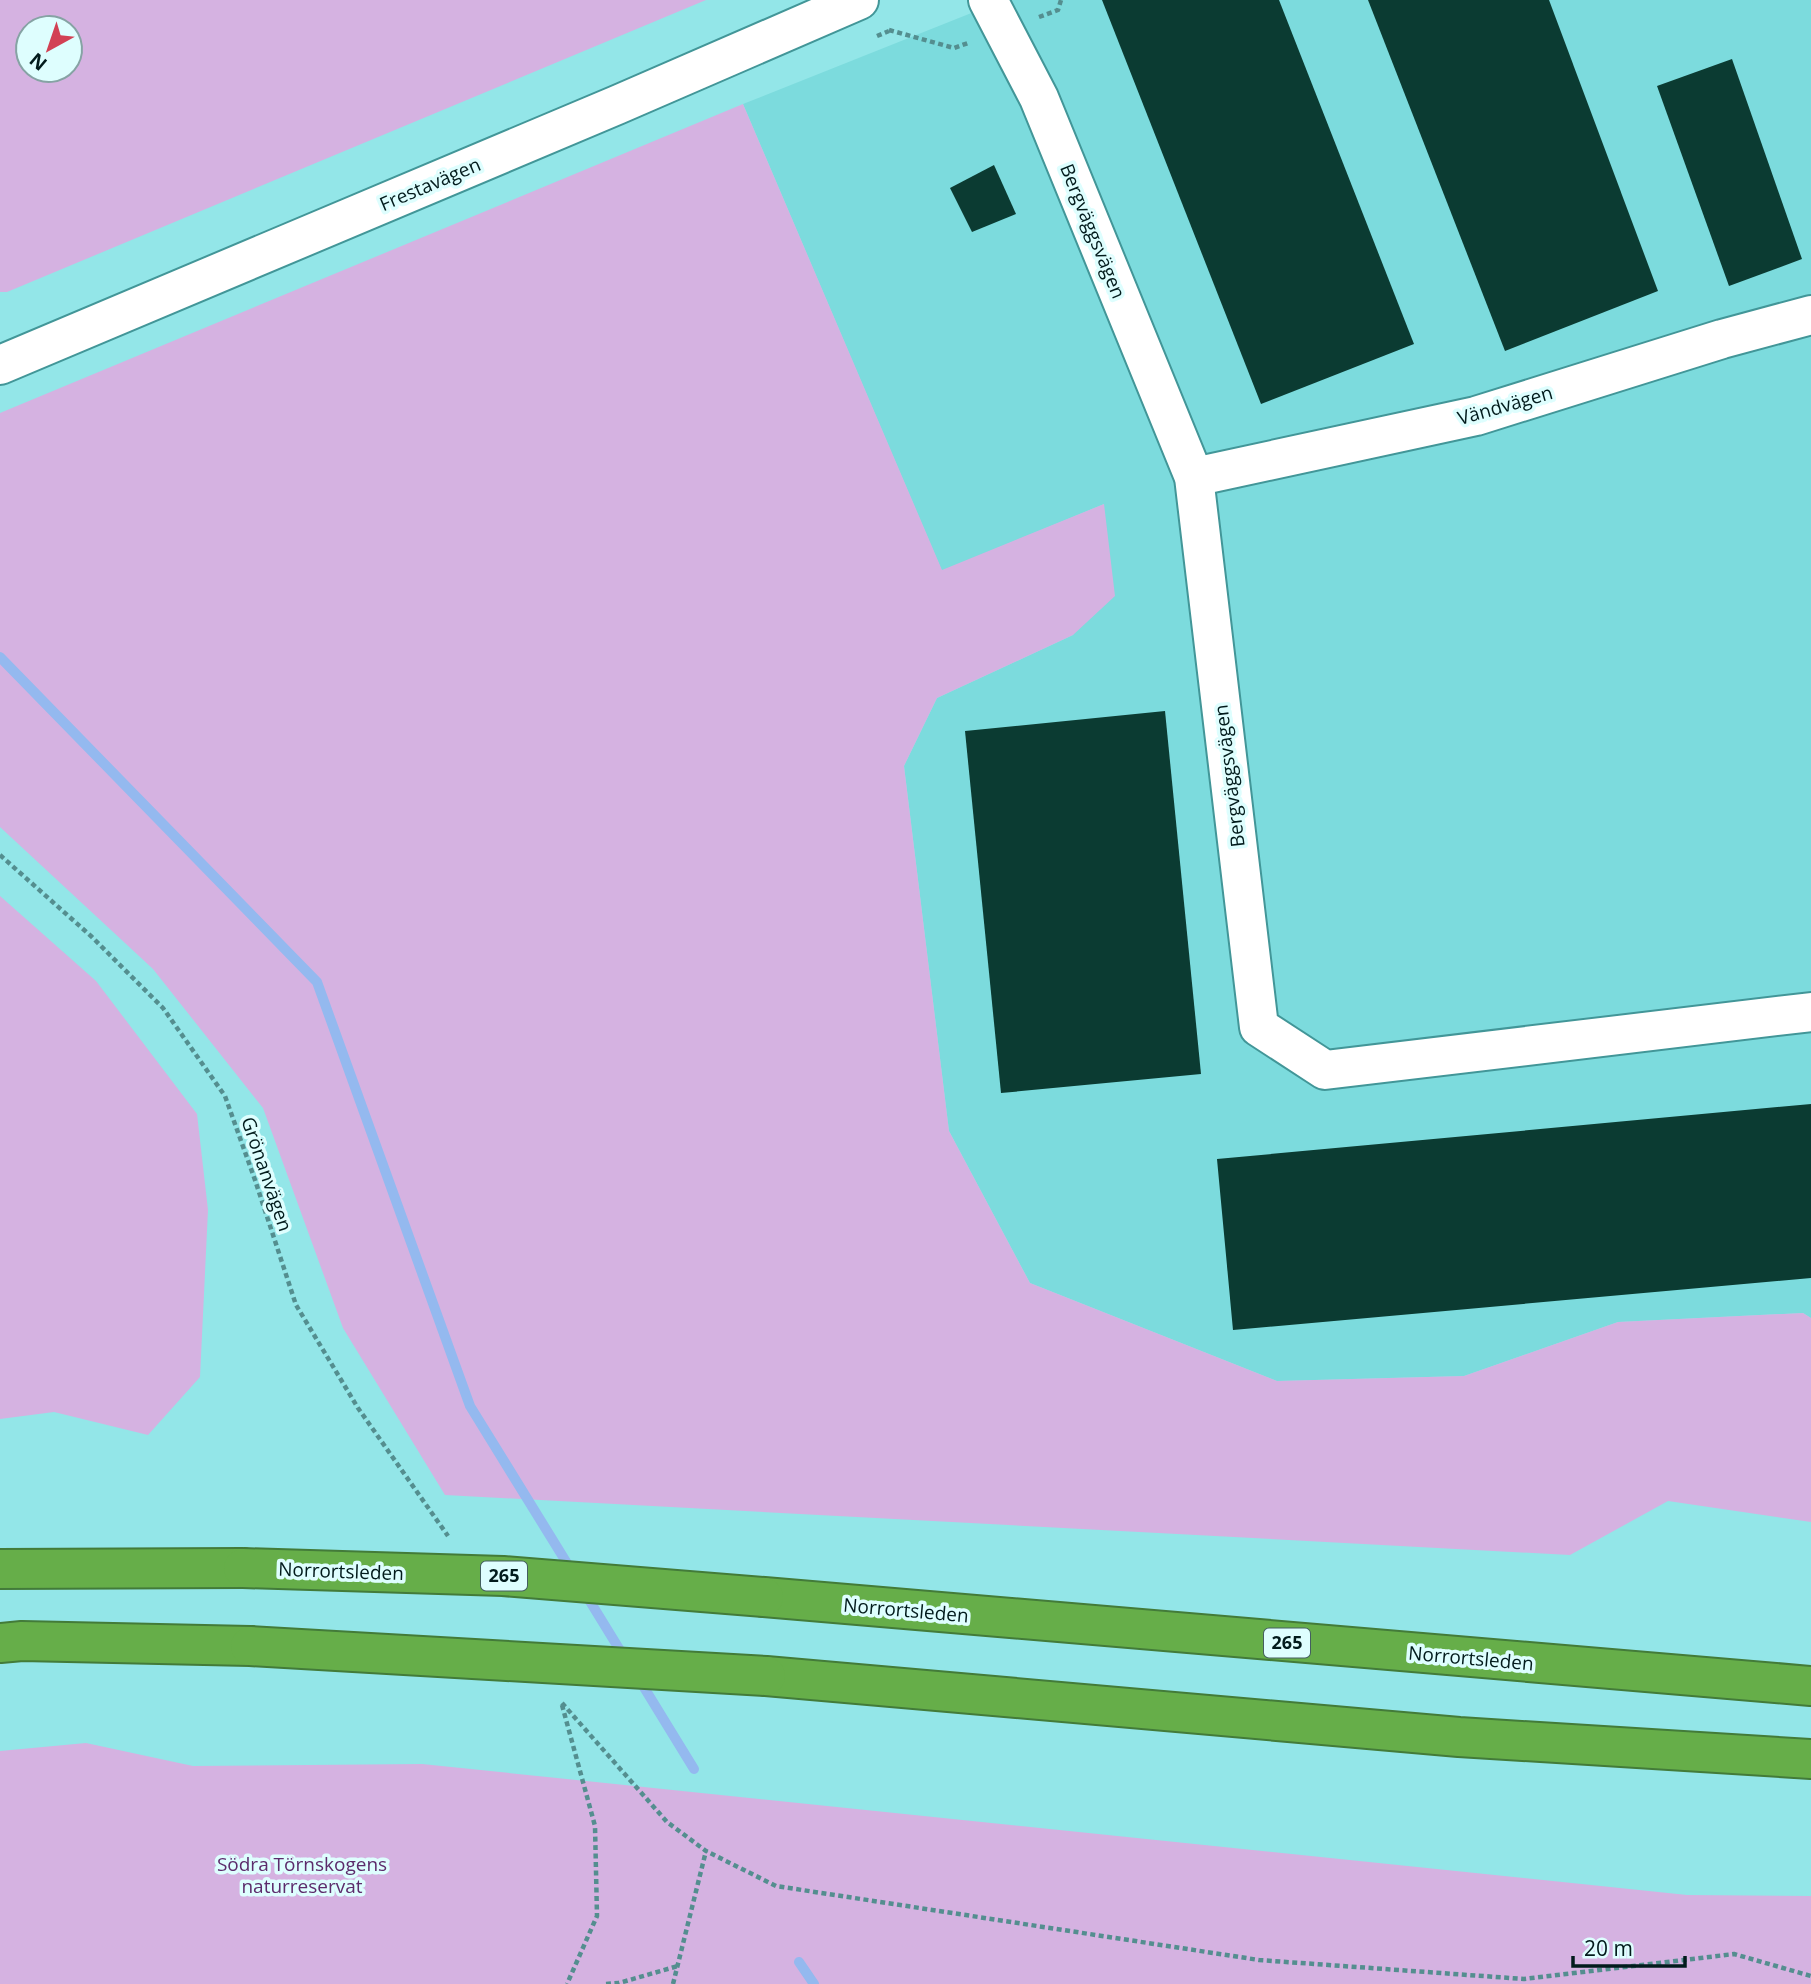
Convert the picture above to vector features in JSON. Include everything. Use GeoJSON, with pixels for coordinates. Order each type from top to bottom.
{"type":"FeatureCollection","features":[{"type":"Feature","properties":{"kind":"highway","name":"Norrortsleden"},"geometry":{"type":"LineString","coordinates":[[0,1569],[243,1569],[503,1576],[1811,1686]]}},
{"type":"Feature","properties":{"kind":"highway"},"geometry":{"type":"LineString","coordinates":[[0,1643],[22,1641],[250,1646],[766,1676],[1460,1737],[1811,1759]]}},
{"type":"Feature","properties":{"kind":"street","name":"Frestavägen"},"geometry":{"type":"LineString","coordinates":[[0,365],[617,105],[871,10]]}},
{"type":"Feature","properties":{"kind":"street","name":"Bergväggsvägen"},"geometry":{"type":"LineString","coordinates":[[996,15],[1039,98],[1194,477],[1259,1027],[1325,1070],[1811,1012]]}},
{"type":"Feature","properties":{"kind":"street","name":"Vändvägen"},"geometry":{"type":"LineString","coordinates":[[1194,477],[1476,416],[1722,339],[1811,315]]}},
{"type":"Feature","properties":{"kind":"path"},"geometry":{"type":"LineString","coordinates":[[871,10],[890,31],[954,48],[996,15]]}},
{"type":"Feature","properties":{"kind":"path","name":"Grönanvägen"},"geometry":{"type":"LineString","coordinates":[[0,855],[92,937],[163,1008],[225,1096],[296,1305],[358,1408],[453,1542]]}},
{"type":"Feature","properties":{"kind":"path"},"geometry":{"type":"LineString","coordinates":[[568,1984],[597,1916],[595,1826],[562,1702],[667,1822],[706,1851],[776,1886],[1259,1961],[1524,1979],[1734,1954],[1811,1976]]}},
{"type":"Feature","properties":{"kind":"path"},"geometry":{"type":"LineString","coordinates":[[673,1984],[706,1851]]}},
{"type":"Feature","properties":{"kind":"path"},"geometry":{"type":"LineString","coordinates":[[606,1984],[620,1983],[678,1966]]}},
{"type":"Feature","properties":{"kind":"shaded area"},"geometry":{"type":"Polygon","coordinates":[[[1004,0],[1811,0],[1811,1318],[1803,1313],[1618,1322],[1464,1376],[1277,1381],[1030,1283],[949,1131],[904,766],[937,698],[1073,635],[1104,504],[942,571],[743,104],[1004,0]]]}},
{"type":"Feature","properties":{"kind":"green space"},"geometry":{"type":"Polygon","coordinates":[[[0,0],[706,0],[7,292],[0,292],[0,0]]]}},
{"type":"Feature","properties":{"kind":"green space"},"geometry":{"type":"Polygon","coordinates":[[[743,104],[942,570],[1104,504],[1115,596],[1073,635],[937,698],[904,766],[949,1131],[1030,1283],[1277,1381],[1464,1376],[1618,1322],[1803,1313],[1811,1318],[1811,1522],[1668,1501],[1570,1555],[445,1495],[343,1328],[263,1108],[153,969],[0,827],[0,413],[743,104]]]}},
{"type":"Feature","properties":{"kind":"green space"},"geometry":{"type":"Polygon","coordinates":[[[0,896],[96,981],[197,1114],[208,1210],[200,1377],[148,1435],[54,1412],[0,1419],[0,896]]]}},
{"type":"Feature","properties":{"kind":"green space","name":"Södra Törnskogens naturreservat"},"geometry":{"type":"Polygon","coordinates":[[[86,1743],[193,1766],[422,1764],[1687,1895],[1811,1896],[1811,1984],[0,1984],[0,1751],[86,1743]]]}},
{"type":"Feature","properties":{"kind":"building"},"geometry":{"type":"Polygon","coordinates":[[[1102,0],[1279,0],[1414,344],[1261,404],[1102,0]]]}},
{"type":"Feature","properties":{"kind":"building"},"geometry":{"type":"Polygon","coordinates":[[[1368,0],[1549,0],[1658,291],[1505,351],[1368,0]]]}},
{"type":"Feature","properties":{"kind":"building"},"geometry":{"type":"Polygon","coordinates":[[[1732,59],[1802,259],[1729,286],[1657,86],[1732,59]]]}},
{"type":"Feature","properties":{"kind":"building"},"geometry":{"type":"Polygon","coordinates":[[[994,165],[1016,214],[972,232],[950,188],[994,165]]]}},
{"type":"Feature","properties":{"kind":"building"},"geometry":{"type":"Polygon","coordinates":[[[1165,711],[1201,1074],[1001,1093],[965,731],[1165,711]]]}},
{"type":"Feature","properties":{"kind":"building"},"geometry":{"type":"Polygon","coordinates":[[[1811,1104],[1811,1278],[1233,1330],[1217,1159],[1811,1104]]]}},
{"type":"Feature","properties":{"kind":"waterway"},"geometry":{"type":"LineString","coordinates":[[0,657],[317,982],[470,1406],[573,1573]]}},
{"type":"Feature","properties":{"kind":"waterway"},"geometry":{"type":"LineString","coordinates":[[583,1590],[626,1660]]}},
{"type":"Feature","properties":{"kind":"waterway"},"geometry":{"type":"LineString","coordinates":[[637,1676],[694,1769]]}},
{"type":"Feature","properties":{"kind":"waterway"},"geometry":{"type":"LineString","coordinates":[[799,1962],[814,1984]]}}]}
